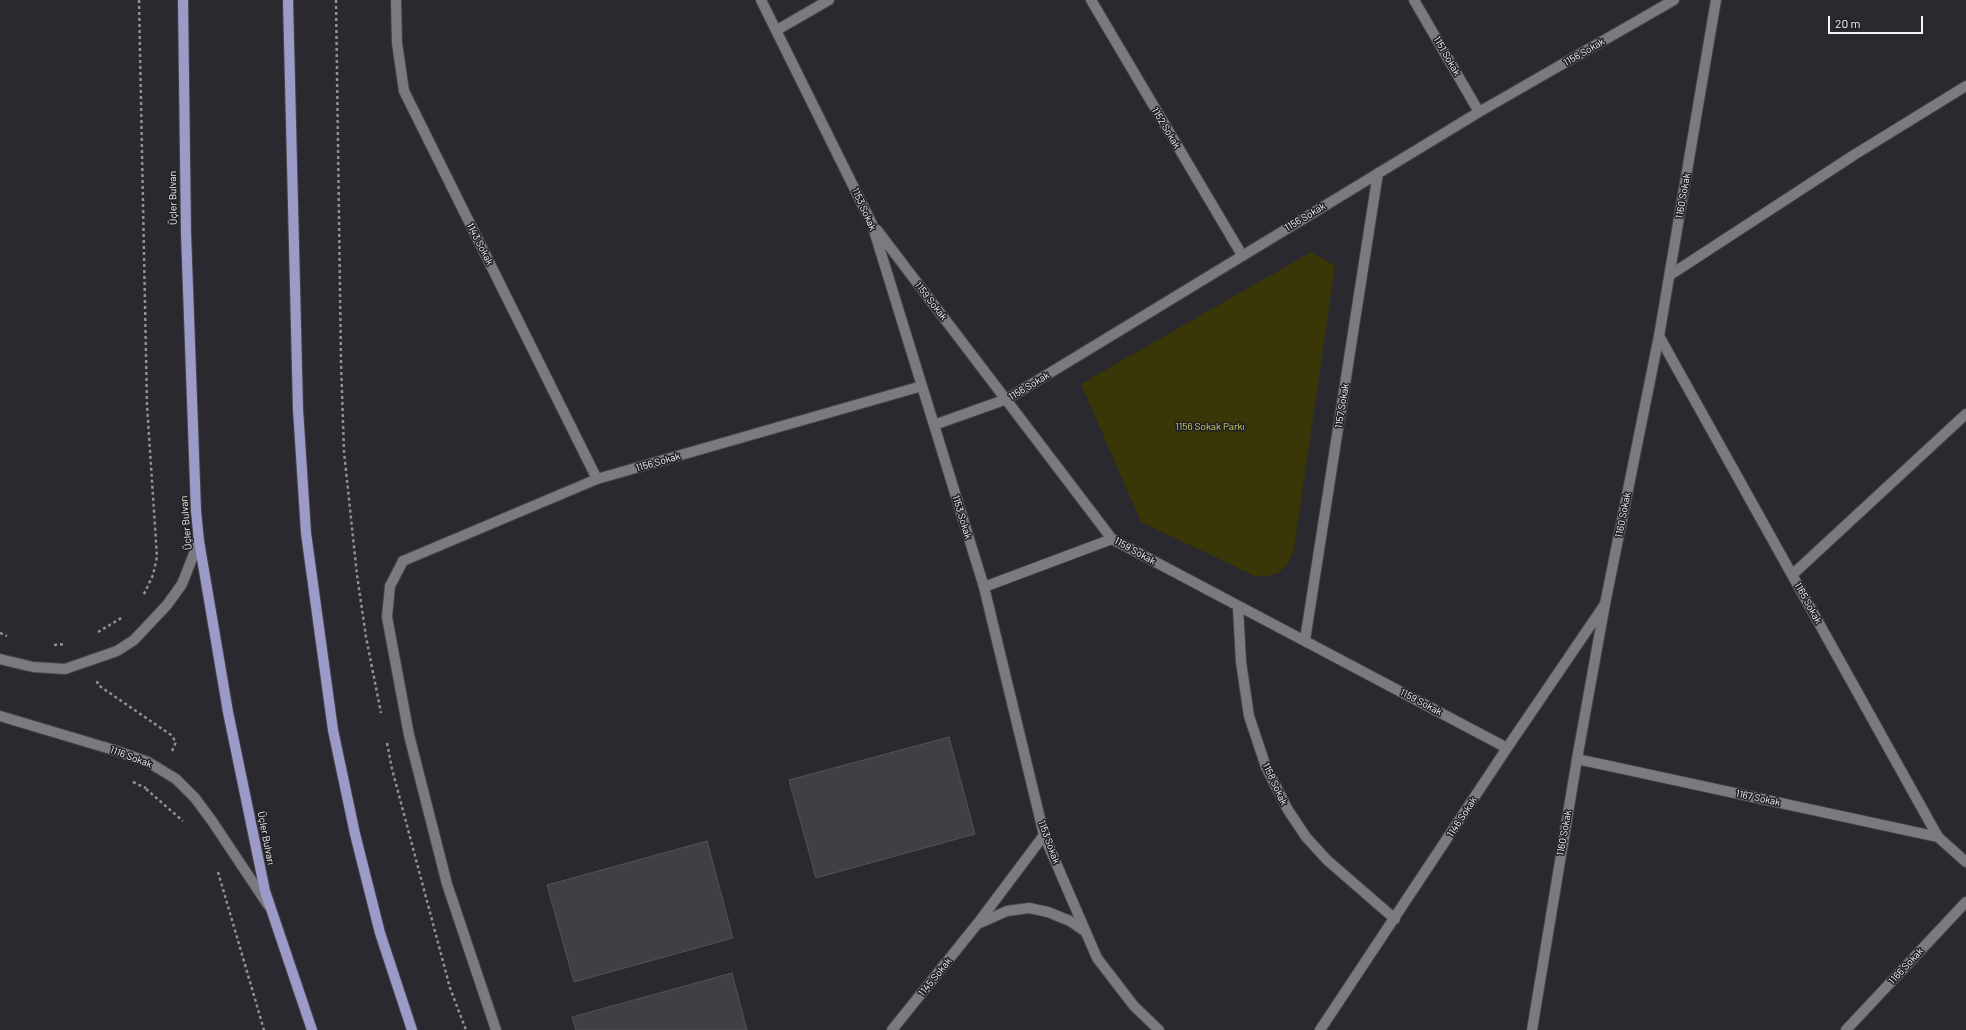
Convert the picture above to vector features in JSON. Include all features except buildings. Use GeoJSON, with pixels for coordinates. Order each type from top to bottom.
{"type":"FeatureCollection","features":[{"type":"Feature","properties":{"kind":"main road","name":"Üçler Bulvarı"},"geometry":{"type":"LineString","coordinates":[[183,0],[186,232],[196,511],[199,541],[228,712],[265,891],[312,1030]]}},
{"type":"Feature","properties":{"kind":"main road"},"geometry":{"type":"LineString","coordinates":[[288,0],[298,410],[306,533],[333,730],[355,834],[380,933],[412,1030]]}},
{"type":"Feature","properties":{"kind":"street","name":"1143 Sokak"},"geometry":{"type":"LineString","coordinates":[[396,0],[397,43],[404,91],[597,479]]}},
{"type":"Feature","properties":{"kind":"street","name":"1153 Sokak"},"geometry":{"type":"LineString","coordinates":[[761,0],[872,224],[984,587],[1044,835],[1086,932],[1102,964],[1134,1006],[1159,1030]]}},
{"type":"Feature","properties":{"kind":"street"},"geometry":{"type":"LineString","coordinates":[[776,30],[829,0]]}},
{"type":"Feature","properties":{"kind":"street","name":"1152 Sokak"},"geometry":{"type":"LineString","coordinates":[[1091,0],[1242,255]]}},
{"type":"Feature","properties":{"kind":"street","name":"1151 Sokak"},"geometry":{"type":"LineString","coordinates":[[1414,0],[1479,112]]}},
{"type":"Feature","properties":{"kind":"street","name":"1156 Sokak"},"geometry":{"type":"LineString","coordinates":[[934,425],[1007,399],[1479,112],[1674,0]]}},
{"type":"Feature","properties":{"kind":"street","name":"1160 Sokak"},"geometry":{"type":"LineString","coordinates":[[1532,1030],[1577,759],[1605,604],[1659,336],[1716,0]]}},
{"type":"Feature","properties":{"kind":"street"},"geometry":{"type":"LineString","coordinates":[[1670,275],[1854,155],[1966,86]]}},
{"type":"Feature","properties":{"kind":"street","name":"1157 Sokak"},"geometry":{"type":"LineString","coordinates":[[1305,640],[1378,173]]}},
{"type":"Feature","properties":{"kind":"street","name":"1159 Sokak"},"geometry":{"type":"LineString","coordinates":[[872,224],[1007,399],[1112,539],[1507,748]]}},
{"type":"Feature","properties":{"kind":"street","name":"1165 Sokak"},"geometry":{"type":"LineString","coordinates":[[1659,336],[1938,837],[1966,862]]}},
{"type":"Feature","properties":{"kind":"street","name":"1156 Sokak"},"geometry":{"type":"LineString","coordinates":[[496,1030],[447,884],[408,735],[387,617],[390,586],[403,561],[597,479],[922,386]]}},
{"type":"Feature","properties":{"kind":"street"},"geometry":{"type":"LineString","coordinates":[[1792,575],[1966,414]]}},
{"type":"Feature","properties":{"kind":"street"},"geometry":{"type":"LineString","coordinates":[[984,587],[1112,539]]}},
{"type":"Feature","properties":{"kind":"street"},"geometry":{"type":"LineString","coordinates":[[0,659],[33,667],[66,668],[117,651],[134,640],[167,605],[182,584],[199,541]]}},
{"type":"Feature","properties":{"kind":"street","name":"1146 Sokak"},"geometry":{"type":"LineString","coordinates":[[1320,1030],[1507,748],[1605,604]]}},
{"type":"Feature","properties":{"kind":"street","name":"1158 Sokak"},"geometry":{"type":"LineString","coordinates":[[1238,607],[1241,662],[1248,716],[1266,768],[1288,810],[1306,837],[1321,854],[1395,919]]}},
{"type":"Feature","properties":{"kind":"street","name":"1116 Sokak"},"geometry":{"type":"LineString","coordinates":[[0,716],[114,750],[148,762],[176,779],[195,798],[208,815],[270,907]]}},
{"type":"Feature","properties":{"kind":"street","name":"1167 Sokak"},"geometry":{"type":"LineString","coordinates":[[1577,759],[1938,837]]}},
{"type":"Feature","properties":{"kind":"street","name":"1145 Sokak"},"geometry":{"type":"LineString","coordinates":[[892,1030],[978,923],[1044,835]]}},
{"type":"Feature","properties":{"kind":"street","name":"1166 Sokak"},"geometry":{"type":"LineString","coordinates":[[1846,1030],[1966,902]]}},
{"type":"Feature","properties":{"kind":"street","name":"1145 Sokak"},"geometry":{"type":"LineString","coordinates":[[978,923],[1007,911],[1029,908],[1048,912],[1070,921],[1086,932]]}},
{"type":"Feature","properties":{"kind":"path"},"geometry":{"type":"LineString","coordinates":[[139,0],[147,405],[156,558],[153,575],[142,598]]}},
{"type":"Feature","properties":{"kind":"path"},"geometry":{"type":"LineString","coordinates":[[336,0],[341,362],[344,452],[357,575],[366,637],[381,715]]}},
{"type":"Feature","properties":{"kind":"path"},"geometry":{"type":"LineString","coordinates":[[93,636],[125,616]]}},
{"type":"Feature","properties":{"kind":"path"},"geometry":{"type":"LineString","coordinates":[[0,633],[12,638]]}},
{"type":"Feature","properties":{"kind":"path"},"geometry":{"type":"LineString","coordinates":[[50,645],[70,642]]}},
{"type":"Feature","properties":{"kind":"path"},"geometry":{"type":"LineString","coordinates":[[386,738],[392,769],[450,988],[466,1030]]}},
{"type":"Feature","properties":{"kind":"path"},"geometry":{"type":"LineString","coordinates":[[146,789],[185,823]]}},
{"type":"Feature","properties":{"kind":"path"},"geometry":{"type":"LineString","coordinates":[[216,866],[264,1030]]}},
{"type":"Feature","properties":{"kind":"green space","name":"1156 Sokak Parkı"},"geometry":{"type":"Polygon","coordinates":[[[1311,252],[1335,266],[1294,550],[1288,564],[1278,573],[1266,577],[1255,576],[1141,522],[1081,384],[1311,252]]]}}]}
